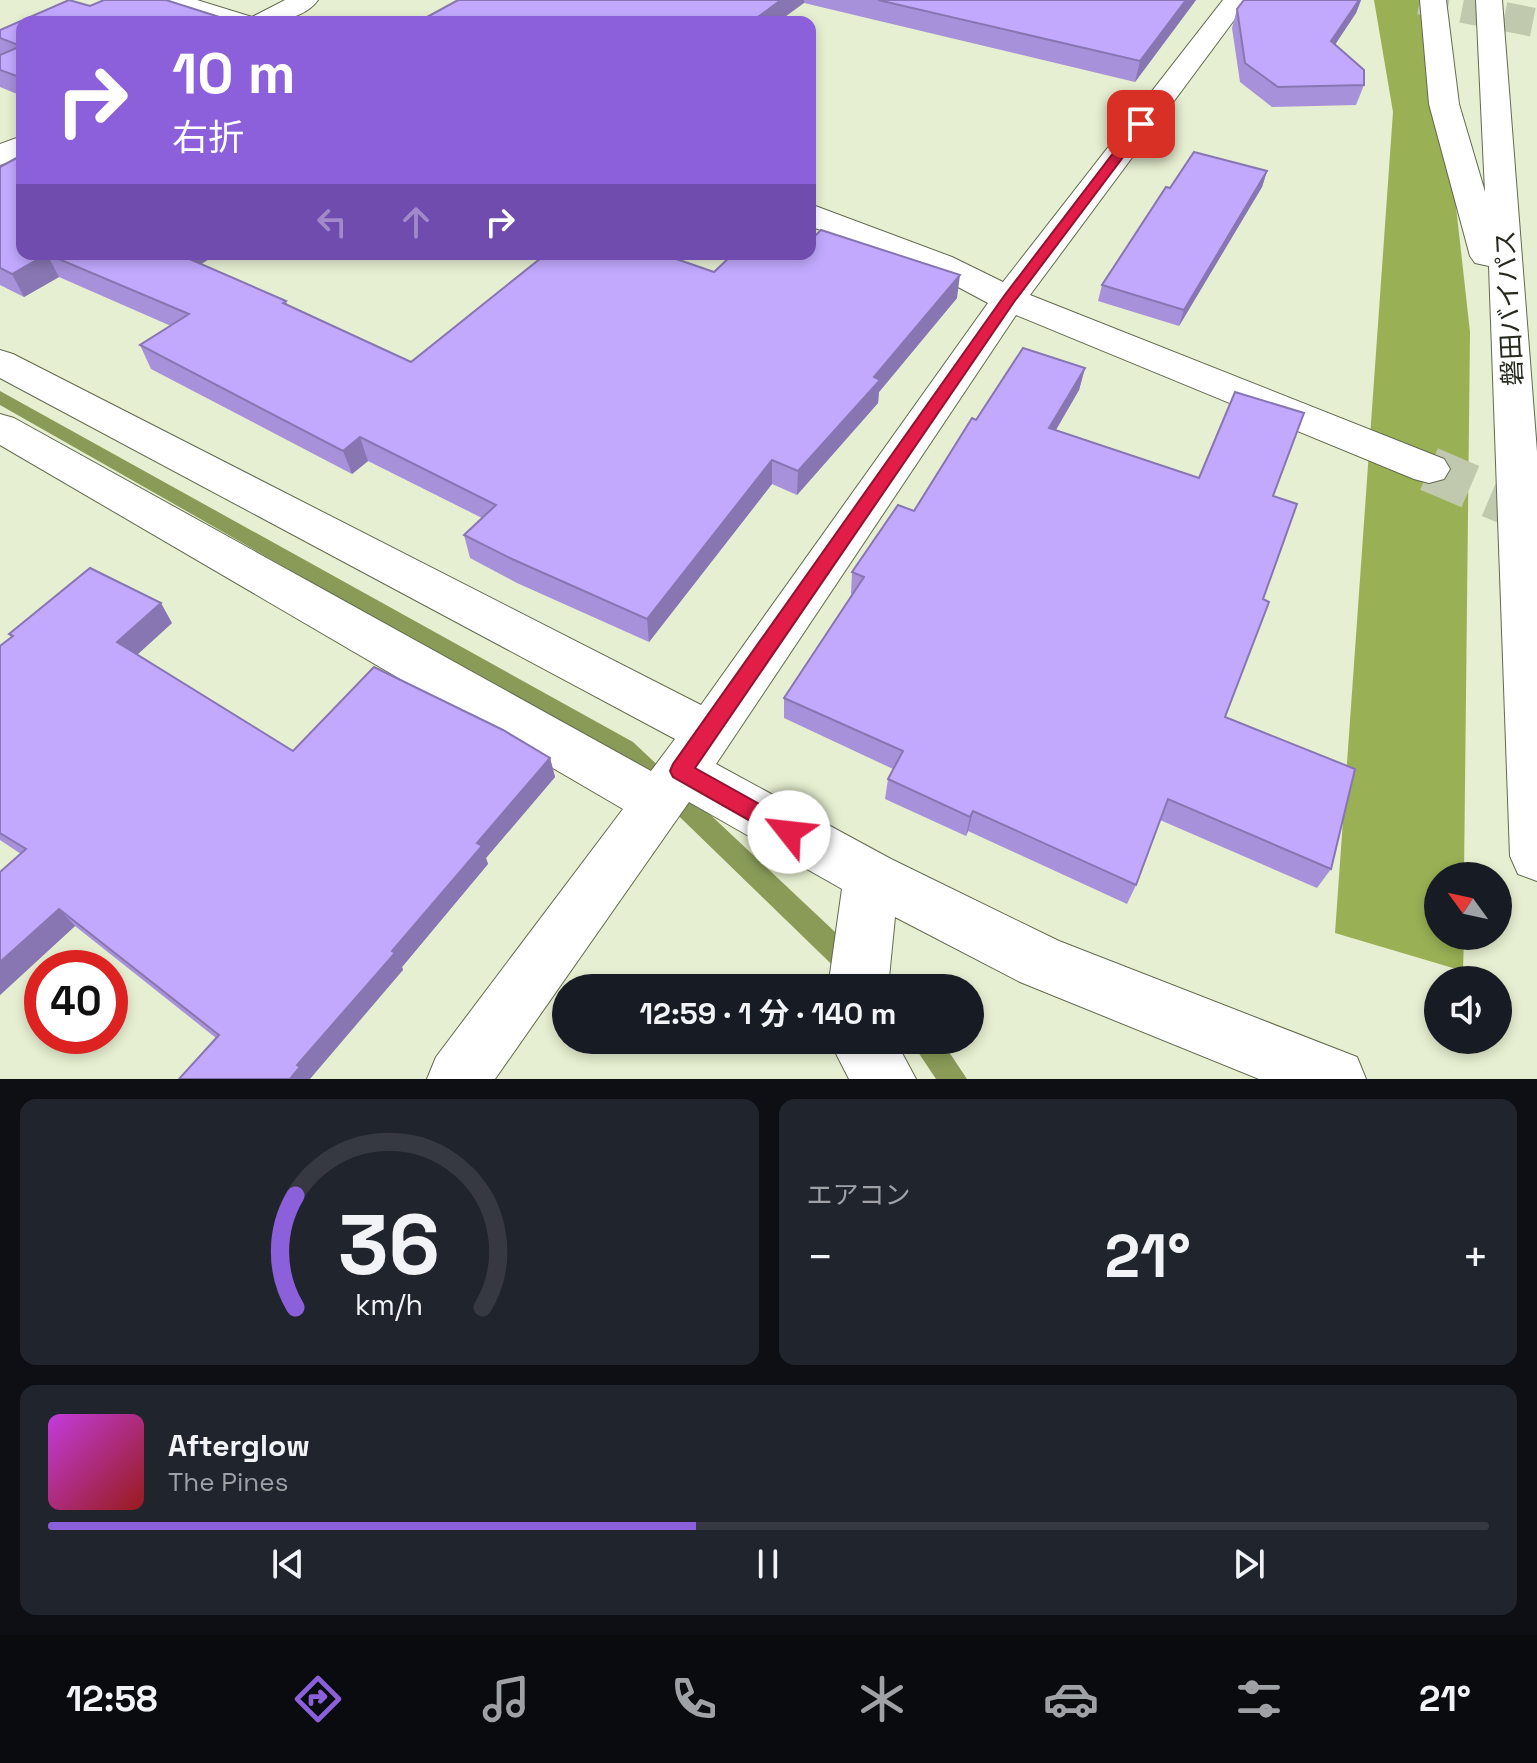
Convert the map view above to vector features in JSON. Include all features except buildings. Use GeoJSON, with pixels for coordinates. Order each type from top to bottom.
{"type":"FeatureCollection","features":[{"type":"Feature","properties":{"kind":"main road"},"geometry":{"type":"LineString","coordinates":[[169,0],[223,16]]}},
{"type":"Feature","properties":{"kind":"main road"},"geometry":{"type":"LineString","coordinates":[[274,16],[305,0]]}},
{"type":"Feature","properties":{"kind":"main road"},"geometry":{"type":"LineString","coordinates":[[458,1079],[682,769],[1009,299],[1236,0]]}},
{"type":"Feature","properties":{"kind":"main road"},"geometry":{"type":"LineString","coordinates":[[1433,0],[1444,104],[1511,344]]}},
{"type":"Feature","properties":{"kind":"main road","name":"磐田バイパス"},"geometry":{"type":"LineString","coordinates":[[1489,0],[1511,344],[1537,856]]}},
{"type":"Feature","properties":{"kind":"main road"},"geometry":{"type":"LineString","coordinates":[[816,216],[940,264],[1009,299],[1429,469]]}},
{"type":"Feature","properties":{"kind":"main road"},"geometry":{"type":"LineString","coordinates":[[0,362],[682,769],[871,877],[1041,962],[1314,1075]]}},
{"type":"Feature","properties":{"kind":"main road"},"geometry":{"type":"LineString","coordinates":[[0,427],[682,769]]}},
{"type":"Feature","properties":{"kind":"main road"},"geometry":{"type":"LineString","coordinates":[[860,974],[871,877]]}},
{"type":"Feature","properties":{"kind":"main road"},"geometry":{"type":"LineString","coordinates":[[868,1054],[885,1079]]}},
{"type":"Feature","properties":{"kind":"green space"},"geometry":{"type":"Polygon","coordinates":[[[1374,0],[1433,0],[1470,332],[1464,862],[1424,862],[1424,950],[1464,950],[1463,966],[1446,966],[1335,933],[1393,112],[1374,0]]]}},
{"type":"Feature","properties":{"kind":"waterway"},"geometry":{"type":"LineString","coordinates":[[0,397],[625,749],[860,974]]}},
{"type":"Feature","properties":{"kind":"waterway"},"geometry":{"type":"LineString","coordinates":[[934,1054],[953,1079]]}},
{"type":"Feature","properties":{"kind":"tunnel"},"geometry":{"type":"LineString","coordinates":[[1420,0],[1537,23]]}},
{"type":"Feature","properties":{"kind":"tunnel"},"geometry":{"type":"LineString","coordinates":[[1429,469],[1537,515]]}},
{"type":"Feature","properties":{"kind":"route"},"geometry":{"type":"LineString","coordinates":[[789,832],[681,771],[1009,299],[1141,124]]}}]}
